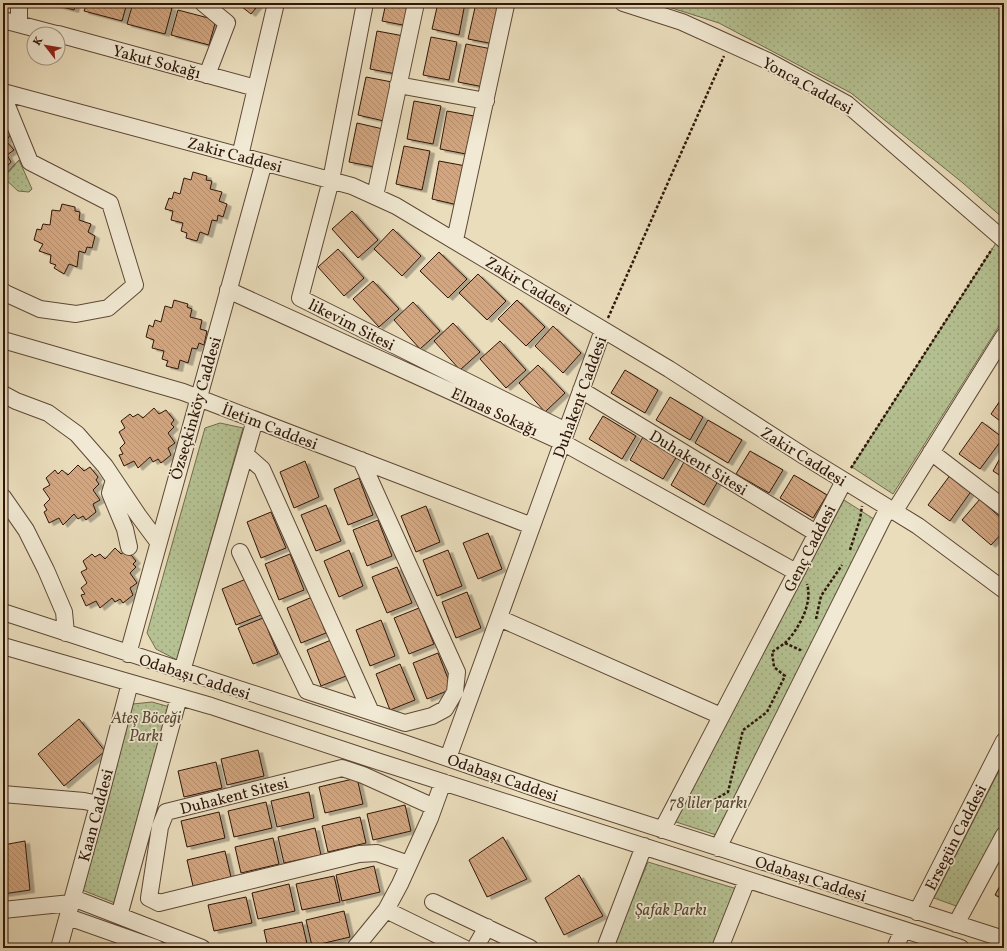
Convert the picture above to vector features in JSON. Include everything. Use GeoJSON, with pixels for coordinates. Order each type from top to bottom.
{"type":"FeatureCollection","features":[{"type":"Feature","properties":{"kind":"street"},"geometry":{"type":"LineString","coordinates":[[19,3],[19,24]]}},
{"type":"Feature","properties":{"kind":"street"},"geometry":{"type":"LineString","coordinates":[[203,3],[227,23],[208,75]]}},
{"type":"Feature","properties":{"kind":"street"},"geometry":{"type":"LineString","coordinates":[[240,156],[276,3]]}},
{"type":"Feature","properties":{"kind":"street","name":"likevim Sitesi"},"geometry":{"type":"LineString","coordinates":[[365,3],[331,180],[300,298],[564,436]]}},
{"type":"Feature","properties":{"kind":"street"},"geometry":{"type":"LineString","coordinates":[[375,196],[416,3]]}},
{"type":"Feature","properties":{"kind":"street","name":"Yonca Caddesi"},"geometry":{"type":"LineString","coordinates":[[623,3],[682,22],[768,61],[847,104],[1002,238]]}},
{"type":"Feature","properties":{"kind":"street"},"geometry":{"type":"LineString","coordinates":[[455,240],[506,6]]}},
{"type":"Feature","properties":{"kind":"street","name":"Yakut Sokağı"},"geometry":{"type":"LineString","coordinates":[[3,20],[27,26]]}},
{"type":"Feature","properties":{"kind":"street","name":"Yakut Sokağı"},"geometry":{"type":"LineString","coordinates":[[66,36],[256,88]]}},
{"type":"Feature","properties":{"kind":"street"},"geometry":{"type":"LineString","coordinates":[[398,85],[486,101]]}},
{"type":"Feature","properties":{"kind":"street","name":"Zakir Caddesi"},"geometry":{"type":"LineString","coordinates":[[3,92],[352,186],[396,206],[669,369],[918,526],[1004,590]]}},
{"type":"Feature","properties":{"kind":"street"},"geometry":{"type":"LineString","coordinates":[[3,96],[30,162],[110,203],[135,285],[108,308],[76,314],[40,309],[5,293],[3,290]]}},
{"type":"Feature","properties":{"kind":"street","name":"Özseçkinköy Caddesi"},"geometry":{"type":"LineString","coordinates":[[128,654],[264,162]]}},
{"type":"Feature","properties":{"kind":"street","name":"Elmas Sokağı"},"geometry":{"type":"LineString","coordinates":[[228,290],[564,436],[798,568]]}},
{"type":"Feature","properties":{"kind":"street","name":"Duhakent Caddesi"},"geometry":{"type":"LineString","coordinates":[[448,758],[603,330]]}},
{"type":"Feature","properties":{"kind":"street"},"geometry":{"type":"LineString","coordinates":[[718,848],[891,510],[998,359],[1004,336]]}},
{"type":"Feature","properties":{"kind":"street","name":"İletim Caddesi"},"geometry":{"type":"LineString","coordinates":[[3,340],[183,392],[532,526]]}},
{"type":"Feature","properties":{"kind":"street","name":"Duhakent Sitesi"},"geometry":{"type":"LineString","coordinates":[[581,390],[816,533]]}},
{"type":"Feature","properties":{"kind":"street"},"geometry":{"type":"LineString","coordinates":[[3,394],[16,401],[48,413],[77,434],[104,466],[138,516],[158,542]]}},
{"type":"Feature","properties":{"kind":"street"},"geometry":{"type":"LineString","coordinates":[[182,671],[255,420]]}},
{"type":"Feature","properties":{"kind":"street"},"geometry":{"type":"LineString","coordinates":[[931,452],[1004,508]]}},
{"type":"Feature","properties":{"kind":"street"},"geometry":{"type":"LineString","coordinates":[[245,454],[262,469],[370,710]]}},
{"type":"Feature","properties":{"kind":"street"},"geometry":{"type":"LineString","coordinates":[[240,552],[307,691],[370,710],[406,723],[432,716],[445,709],[455,692],[456,672],[361,460]]}},
{"type":"Feature","properties":{"kind":"street"},"geometry":{"type":"LineString","coordinates":[[114,480],[110,493],[125,529],[129,547]]}},
{"type":"Feature","properties":{"kind":"street","name":"Genç Caddesi"},"geometry":{"type":"LineString","coordinates":[[662,830],[844,480]]}},
{"type":"Feature","properties":{"kind":"street"},"geometry":{"type":"LineString","coordinates":[[3,497],[26,530],[46,570],[64,612],[66,633]]}},
{"type":"Feature","properties":{"kind":"street","name":"Odabaşı Caddesi"},"geometry":{"type":"LineString","coordinates":[[3,612],[662,830],[1004,939]]}},
{"type":"Feature","properties":{"kind":"street"},"geometry":{"type":"LineString","coordinates":[[499,618],[721,716]]}},
{"type":"Feature","properties":{"kind":"street","name":"Odabaşı Caddesi"},"geometry":{"type":"LineString","coordinates":[[3,646],[179,697],[960,948]]}},
{"type":"Feature","properties":{"kind":"street","name":"Kaan Caddesi"},"geometry":{"type":"LineString","coordinates":[[59,948],[130,683]]}},
{"type":"Feature","properties":{"kind":"street"},"geometry":{"type":"LineString","coordinates":[[119,916],[179,697]]}},
{"type":"Feature","properties":{"kind":"street","name":"Ersegün Caddesi"},"geometry":{"type":"LineString","coordinates":[[917,912],[1004,741]]}},
{"type":"Feature","properties":{"kind":"street","name":"Duhakent Sitesi"},"geometry":{"type":"LineString","coordinates":[[409,864],[378,853],[359,854],[159,904],[149,898],[160,827],[166,812],[342,768],[362,775],[434,807]]}},
{"type":"Feature","properties":{"kind":"street"},"geometry":{"type":"LineString","coordinates":[[355,948],[386,910],[409,864],[434,807],[443,782]]}},
{"type":"Feature","properties":{"kind":"street"},"geometry":{"type":"LineString","coordinates":[[3,794],[84,801],[98,804]]}},
{"type":"Feature","properties":{"kind":"street"},"geometry":{"type":"LineString","coordinates":[[956,924],[1004,835]]}},
{"type":"Feature","properties":{"kind":"street"},"geometry":{"type":"LineString","coordinates":[[605,948],[644,846]]}},
{"type":"Feature","properties":{"kind":"street"},"geometry":{"type":"LineString","coordinates":[[720,948],[747,880]]}},
{"type":"Feature","properties":{"kind":"street"},"geometry":{"type":"LineString","coordinates":[[433,902],[530,948]]}},
{"type":"Feature","properties":{"kind":"street"},"geometry":{"type":"LineString","coordinates":[[71,906],[156,948]]}},
{"type":"Feature","properties":{"kind":"street"},"geometry":{"type":"LineString","coordinates":[[3,910],[71,906],[119,916],[202,948]]}},
{"type":"Feature","properties":{"kind":"street"},"geometry":{"type":"LineString","coordinates":[[386,910],[464,948]]}},
{"type":"Feature","properties":{"kind":"street"},"geometry":{"type":"LineString","coordinates":[[475,948],[487,928]]}},
{"type":"Feature","properties":{"kind":"street"},"geometry":{"type":"LineString","coordinates":[[895,948],[904,930]]}},
{"type":"Feature","properties":{"kind":"path","name":"Duhakent Caddesi"},"geometry":{"type":"LineString","coordinates":[[603,330],[730,44]]}},
{"type":"Feature","properties":{"kind":"path"},"geometry":{"type":"LineString","coordinates":[[844,480],[1002,238]]}},
{"type":"Feature","properties":{"kind":"path"},"geometry":{"type":"LineString","coordinates":[[848,555],[860,519],[864,493]]}},
{"type":"Feature","properties":{"kind":"path"},"geometry":{"type":"LineString","coordinates":[[814,626],[821,596],[844,561]]}},
{"type":"Feature","properties":{"kind":"path"},"geometry":{"type":"LineString","coordinates":[[714,800],[728,792],[743,730],[767,712],[785,676],[774,667],[772,652],[785,643],[803,618],[809,592],[798,568]]}},
{"type":"Feature","properties":{"kind":"path"},"geometry":{"type":"LineString","coordinates":[[785,643],[800,650],[803,644]]}},
{"type":"Feature","properties":{"kind":"green space"},"geometry":{"type":"Polygon","coordinates":[[[656,3],[1004,3],[1004,219],[963,183],[851,93],[719,23],[656,3]]]}},
{"type":"Feature","properties":{"kind":"green space"},"geometry":{"type":"Polygon","coordinates":[[[19,160],[32,189],[29,192],[18,191],[3,177],[19,160]]]}},
{"type":"Feature","properties":{"kind":"green space"},"geometry":{"type":"Polygon","coordinates":[[[996,243],[1004,251],[1004,318],[893,494],[852,467],[996,243]]]}},
{"type":"Feature","properties":{"kind":"green space"},"geometry":{"type":"Polygon","coordinates":[[[220,423],[243,428],[177,660],[156,649],[147,633],[205,428],[220,423]]]}},
{"type":"Feature","properties":{"kind":"green space","name":"78 liler parkı"},"geometry":{"type":"Polygon","coordinates":[[[844,500],[877,521],[716,835],[673,821],[844,500]]]}},
{"type":"Feature","properties":{"kind":"green space","name":"Ateş Böceği Parkı"},"geometry":{"type":"Polygon","coordinates":[[[152,702],[170,707],[115,903],[82,890],[133,704],[152,702]]]}},
{"type":"Feature","properties":{"kind":"green space"},"geometry":{"type":"Polygon","coordinates":[[[1004,761],[1004,824],[959,907],[934,898],[1004,761]]]}},
{"type":"Feature","properties":{"kind":"green space","name":"Şafak Parkı"},"geometry":{"type":"Polygon","coordinates":[[[648,862],[737,889],[713,948],[612,948],[648,862]]]}},
{"type":"Feature","properties":{"kind":"building"},"geometry":{"type":"Polygon","coordinates":[[[48,3],[76,3],[74,10],[48,3]]]}},
{"type":"Feature","properties":{"kind":"building"},"geometry":{"type":"Polygon","coordinates":[[[87,3],[127,3],[122,21],[84,11],[87,3]]]}},
{"type":"Feature","properties":{"kind":"building"},"geometry":{"type":"Polygon","coordinates":[[[133,3],[153,3],[172,8],[165,34],[127,24],[133,3]]]}},
{"type":"Feature","properties":{"kind":"building"},"geometry":{"type":"Polygon","coordinates":[[[237,3],[260,3],[251,14],[237,3]]]}},
{"type":"Feature","properties":{"kind":"building"},"geometry":{"type":"Polygon","coordinates":[[[386,3],[413,3],[408,26],[382,21],[386,3]]]}},
{"type":"Feature","properties":{"kind":"building"},"geometry":{"type":"Polygon","coordinates":[[[438,3],[465,3],[459,35],[432,29],[438,3]]]}},
{"type":"Feature","properties":{"kind":"building"},"geometry":{"type":"Polygon","coordinates":[[[476,3],[489,3],[502,6],[494,44],[468,39],[476,3]]]}},
{"type":"Feature","properties":{"kind":"building"},"geometry":{"type":"Polygon","coordinates":[[[178,10],[216,20],[209,45],[171,35],[178,10]]]}},
{"type":"Feature","properties":{"kind":"building"},"geometry":{"type":"Polygon","coordinates":[[[377,31],[404,36],[396,74],[370,69],[377,31]]]}},
{"type":"Feature","properties":{"kind":"building"},"geometry":{"type":"Polygon","coordinates":[[[431,37],[457,42],[449,80],[423,75],[431,37]]]}},
{"type":"Feature","properties":{"kind":"building"},"geometry":{"type":"Polygon","coordinates":[[[466,44],[492,49],[484,87],[458,82],[466,44]]]}},
{"type":"Feature","properties":{"kind":"building"},"geometry":{"type":"Polygon","coordinates":[[[366,77],[392,82],[384,121],[358,115],[366,77]]]}},
{"type":"Feature","properties":{"kind":"building"},"geometry":{"type":"Polygon","coordinates":[[[414,101],[441,106],[433,144],[407,139],[414,101]]]}},
{"type":"Feature","properties":{"kind":"building"},"geometry":{"type":"Polygon","coordinates":[[[447,111],[474,116],[466,154],[440,149],[447,111]]]}},
{"type":"Feature","properties":{"kind":"building"},"geometry":{"type":"Polygon","coordinates":[[[3,121],[10,128],[8,131],[11,134],[6,141],[14,150],[7,155],[11,162],[3,171],[3,121]]]}},
{"type":"Feature","properties":{"kind":"building"},"geometry":{"type":"Polygon","coordinates":[[[357,123],[383,129],[375,167],[349,162],[357,123]]]}},
{"type":"Feature","properties":{"kind":"building"},"geometry":{"type":"Polygon","coordinates":[[[404,146],[430,151],[422,190],[396,184],[404,146]]]}},
{"type":"Feature","properties":{"kind":"building"},"geometry":{"type":"Polygon","coordinates":[[[439,161],[466,166],[458,205],[432,199],[439,161]]]}},
{"type":"Feature","properties":{"kind":"building"},"geometry":{"type":"Polygon","coordinates":[[[193,172],[207,176],[206,180],[212,181],[210,189],[222,192],[219,201],[227,204],[223,217],[218,215],[217,221],[212,220],[208,235],[200,232],[197,241],[186,238],[187,233],[181,231],[183,223],[171,220],[173,211],[165,209],[169,198],[172,199],[174,192],[180,194],[184,178],[191,180],[193,172]]]}},
{"type":"Feature","properties":{"kind":"building"},"geometry":{"type":"Polygon","coordinates":[[[62,204],[75,207],[75,211],[80,212],[79,220],[91,224],[88,232],[95,236],[92,248],[87,247],[85,253],[79,251],[77,267],[69,264],[64,274],[54,268],[56,265],[50,263],[51,255],[39,251],[43,244],[34,240],[37,229],[41,230],[43,224],[50,225],[52,210],[60,211],[62,204]]]}},
{"type":"Feature","properties":{"kind":"building"},"geometry":{"type":"Polygon","coordinates":[[[352,211],[378,240],[358,258],[332,229],[352,211]]]}},
{"type":"Feature","properties":{"kind":"building"},"geometry":{"type":"Polygon","coordinates":[[[393,229],[421,256],[402,276],[374,249],[393,229]]]}},
{"type":"Feature","properties":{"kind":"building"},"geometry":{"type":"Polygon","coordinates":[[[338,249],[364,278],[344,296],[318,267],[338,249]]]}},
{"type":"Feature","properties":{"kind":"building"},"geometry":{"type":"Polygon","coordinates":[[[439,252],[467,279],[448,298],[420,271],[439,252]]]}},
{"type":"Feature","properties":{"kind":"building"},"geometry":{"type":"Polygon","coordinates":[[[478,274],[506,301],[487,320],[459,293],[478,274]]]}},
{"type":"Feature","properties":{"kind":"building"},"geometry":{"type":"Polygon","coordinates":[[[373,281],[399,309],[379,327],[353,299],[373,281]]]}},
{"type":"Feature","properties":{"kind":"building"},"geometry":{"type":"Polygon","coordinates":[[[174,300],[188,304],[187,307],[192,309],[190,317],[202,320],[200,329],[207,331],[204,345],[199,343],[197,349],[192,348],[188,363],[180,360],[178,369],[166,366],[168,361],[162,359],[164,351],[152,348],[154,340],[146,337],[149,325],[153,327],[155,320],[161,322],[165,306],[172,308],[174,300]]]}},
{"type":"Feature","properties":{"kind":"building"},"geometry":{"type":"Polygon","coordinates":[[[517,300],[545,327],[526,346],[498,319],[517,300]]]}},
{"type":"Feature","properties":{"kind":"building"},"geometry":{"type":"Polygon","coordinates":[[[413,302],[440,331],[420,349],[394,320],[413,302]]]}},
{"type":"Feature","properties":{"kind":"building"},"geometry":{"type":"Polygon","coordinates":[[[453,323],[480,352],[460,370],[434,341],[453,323]]]}},
{"type":"Feature","properties":{"kind":"building"},"geometry":{"type":"Polygon","coordinates":[[[553,326],[581,353],[563,373],[535,346],[553,326]]]}},
{"type":"Feature","properties":{"kind":"building"},"geometry":{"type":"Polygon","coordinates":[[[500,341],[526,370],[506,388],[480,359],[500,341]]]}},
{"type":"Feature","properties":{"kind":"building"},"geometry":{"type":"Polygon","coordinates":[[[538,365],[565,393],[545,412],[519,383],[538,365]]]}},
{"type":"Feature","properties":{"kind":"building"},"geometry":{"type":"Polygon","coordinates":[[[625,370],[658,390],[645,413],[611,393],[625,370]]]}},
{"type":"Feature","properties":{"kind":"building"},"geometry":{"type":"Polygon","coordinates":[[[1004,395],[1004,424],[991,414],[1004,395]]]}},
{"type":"Feature","properties":{"kind":"building"},"geometry":{"type":"Polygon","coordinates":[[[670,397],[703,417],[690,440],[656,420],[670,397]]]}},
{"type":"Feature","properties":{"kind":"building"},"geometry":{"type":"Polygon","coordinates":[[[154,408],[159,414],[166,410],[174,420],[171,424],[174,427],[168,433],[175,443],[168,448],[171,455],[161,463],[158,459],[153,462],[150,457],[138,468],[134,461],[124,466],[119,455],[123,454],[120,448],[125,443],[119,432],[125,428],[121,421],[130,414],[133,417],[138,414],[143,418],[154,408]]]}},
{"type":"Feature","properties":{"kind":"building"},"geometry":{"type":"Polygon","coordinates":[[[603,416],[636,436],[622,459],[589,439],[603,416]]]}},
{"type":"Feature","properties":{"kind":"building"},"geometry":{"type":"Polygon","coordinates":[[[708,420],[742,440],[728,463],[695,443],[708,420]]]}},
{"type":"Feature","properties":{"kind":"building"},"geometry":{"type":"Polygon","coordinates":[[[982,422],[1003,438],[980,469],[959,454],[982,422]]]}},
{"type":"Feature","properties":{"kind":"building"},"geometry":{"type":"Polygon","coordinates":[[[643,437],[677,456],[663,479],[630,460],[643,437]]]}},
{"type":"Feature","properties":{"kind":"building"},"geometry":{"type":"Polygon","coordinates":[[[750,451],[783,470],[769,493],[736,474],[750,451]]]}},
{"type":"Feature","properties":{"kind":"building"},"geometry":{"type":"Polygon","coordinates":[[[1004,451],[1004,478],[993,471],[1004,451]]]}},
{"type":"Feature","properties":{"kind":"building"},"geometry":{"type":"Polygon","coordinates":[[[305,461],[319,497],[294,508],[280,472],[305,461]]]}},
{"type":"Feature","properties":{"kind":"building"},"geometry":{"type":"Polygon","coordinates":[[[684,462],[718,481],[704,505],[671,485],[684,462]]]}},
{"type":"Feature","properties":{"kind":"building"},"geometry":{"type":"Polygon","coordinates":[[[78,465],[84,471],[90,467],[98,477],[96,480],[99,484],[93,490],[100,500],[93,504],[96,512],[86,520],[83,516],[78,519],[74,514],[63,525],[59,518],[49,523],[44,512],[47,510],[44,505],[50,499],[43,489],[50,485],[46,478],[55,470],[58,474],[62,470],[68,475],[78,465]]]}},
{"type":"Feature","properties":{"kind":"building"},"geometry":{"type":"Polygon","coordinates":[[[951,474],[972,490],[950,521],[928,505],[951,474]]]}},
{"type":"Feature","properties":{"kind":"building"},"geometry":{"type":"Polygon","coordinates":[[[794,475],[827,495],[813,518],[780,498],[794,475]]]}},
{"type":"Feature","properties":{"kind":"building"},"geometry":{"type":"Polygon","coordinates":[[[359,478],[373,515],[348,525],[334,489],[359,478]]]}},
{"type":"Feature","properties":{"kind":"building"},"geometry":{"type":"Polygon","coordinates":[[[980,499],[1004,521],[1004,531],[991,545],[962,520],[980,499]]]}},
{"type":"Feature","properties":{"kind":"building"},"geometry":{"type":"Polygon","coordinates":[[[326,505],[341,541],[316,551],[301,515],[326,505]]]}},
{"type":"Feature","properties":{"kind":"building"},"geometry":{"type":"Polygon","coordinates":[[[426,506],[440,542],[416,552],[401,516],[426,506]]]}},
{"type":"Feature","properties":{"kind":"building"},"geometry":{"type":"Polygon","coordinates":[[[271,512],[286,548],[261,558],[247,522],[271,512]]]}},
{"type":"Feature","properties":{"kind":"building"},"geometry":{"type":"Polygon","coordinates":[[[378,520],[392,556],[367,566],[353,530],[378,520]]]}},
{"type":"Feature","properties":{"kind":"building"},"geometry":{"type":"Polygon","coordinates":[[[488,533],[502,569],[478,579],[463,543],[488,533]]]}},
{"type":"Feature","properties":{"kind":"building"},"geometry":{"type":"Polygon","coordinates":[[[115,548],[121,554],[127,550],[136,561],[133,564],[136,567],[130,573],[137,583],[130,588],[133,595],[123,603],[120,599],[115,602],[112,598],[100,608],[96,601],[86,606],[81,595],[85,594],[81,588],[87,583],[81,572],[87,569],[83,561],[92,554],[95,557],[100,554],[105,559],[115,548]]]}},
{"type":"Feature","properties":{"kind":"building"},"geometry":{"type":"Polygon","coordinates":[[[349,550],[363,586],[339,597],[324,561],[349,550]]]}},
{"type":"Feature","properties":{"kind":"building"},"geometry":{"type":"Polygon","coordinates":[[[448,550],[462,586],[437,596],[423,560],[448,550]]]}},
{"type":"Feature","properties":{"kind":"building"},"geometry":{"type":"Polygon","coordinates":[[[290,554],[304,590],[279,600],[265,564],[290,554]]]}},
{"type":"Feature","properties":{"kind":"building"},"geometry":{"type":"Polygon","coordinates":[[[397,567],[412,603],[387,613],[372,577],[397,567]]]}},
{"type":"Feature","properties":{"kind":"building"},"geometry":{"type":"Polygon","coordinates":[[[246,579],[261,615],[236,625],[222,589],[246,579]]]}},
{"type":"Feature","properties":{"kind":"building"},"geometry":{"type":"Polygon","coordinates":[[[467,592],[481,628],[456,638],[442,602],[467,592]]]}},
{"type":"Feature","properties":{"kind":"building"},"geometry":{"type":"Polygon","coordinates":[[[312,597],[326,633],[301,643],[287,608],[312,597]]]}},
{"type":"Feature","properties":{"kind":"building"},"geometry":{"type":"Polygon","coordinates":[[[419,608],[434,644],[409,654],[394,618],[419,608]]]}},
{"type":"Feature","properties":{"kind":"building"},"geometry":{"type":"Polygon","coordinates":[[[263,618],[278,654],[253,664],[238,628],[263,618]]]}},
{"type":"Feature","properties":{"kind":"building"},"geometry":{"type":"Polygon","coordinates":[[[381,620],[395,656],[370,666],[356,630],[381,620]]]}},
{"type":"Feature","properties":{"kind":"building"},"geometry":{"type":"Polygon","coordinates":[[[331,640],[346,676],[321,686],[307,650],[331,640]]]}},
{"type":"Feature","properties":{"kind":"building"},"geometry":{"type":"Polygon","coordinates":[[[438,653],[452,689],[427,699],[413,663],[438,653]]]}},
{"type":"Feature","properties":{"kind":"building"},"geometry":{"type":"Polygon","coordinates":[[[400,664],[415,700],[390,710],[376,674],[400,664]]]}},
{"type":"Feature","properties":{"kind":"building"},"geometry":{"type":"Polygon","coordinates":[[[79,719],[105,751],[64,786],[38,754],[79,719]]]}},
{"type":"Feature","properties":{"kind":"building"},"geometry":{"type":"Polygon","coordinates":[[[258,750],[264,776],[227,785],[221,759],[258,750]]]}},
{"type":"Feature","properties":{"kind":"building"},"geometry":{"type":"Polygon","coordinates":[[[216,762],[222,788],[184,797],[178,771],[216,762]]]}},
{"type":"Feature","properties":{"kind":"building"},"geometry":{"type":"Polygon","coordinates":[[[357,778],[363,804],[325,813],[319,787],[357,778]]]}},
{"type":"Feature","properties":{"kind":"building"},"geometry":{"type":"Polygon","coordinates":[[[309,792],[314,818],[277,827],[271,801],[309,792]]]}},
{"type":"Feature","properties":{"kind":"building"},"geometry":{"type":"Polygon","coordinates":[[[266,802],[272,828],[234,837],[228,811],[266,802]]]}},
{"type":"Feature","properties":{"kind":"building"},"geometry":{"type":"Polygon","coordinates":[[[405,805],[411,831],[373,840],[367,814],[405,805]]]}},
{"type":"Feature","properties":{"kind":"building"},"geometry":{"type":"Polygon","coordinates":[[[219,812],[225,838],[187,847],[181,821],[219,812]]]}},
{"type":"Feature","properties":{"kind":"building"},"geometry":{"type":"Polygon","coordinates":[[[360,817],[366,843],[328,852],[322,826],[360,817]]]}},
{"type":"Feature","properties":{"kind":"building"},"geometry":{"type":"Polygon","coordinates":[[[315,828],[321,855],[284,863],[278,837],[315,828]]]}},
{"type":"Feature","properties":{"kind":"building"},"geometry":{"type":"Polygon","coordinates":[[[503,837],[527,879],[487,897],[469,860],[503,837]]]}},
{"type":"Feature","properties":{"kind":"building"},"geometry":{"type":"Polygon","coordinates":[[[273,838],[279,864],[241,873],[235,847],[273,838]]]}},
{"type":"Feature","properties":{"kind":"building"},"geometry":{"type":"Polygon","coordinates":[[[25,841],[30,890],[3,894],[3,845],[25,841]]]}},
{"type":"Feature","properties":{"kind":"building"},"geometry":{"type":"Polygon","coordinates":[[[225,851],[231,877],[193,886],[187,860],[225,851]]]}},
{"type":"Feature","properties":{"kind":"building"},"geometry":{"type":"Polygon","coordinates":[[[374,866],[380,892],[342,901],[336,875],[374,866]]]}},
{"type":"Feature","properties":{"kind":"building"},"geometry":{"type":"Polygon","coordinates":[[[579,875],[603,916],[564,935],[545,898],[579,875]]]}},
{"type":"Feature","properties":{"kind":"building"},"geometry":{"type":"Polygon","coordinates":[[[334,876],[340,902],[302,910],[296,884],[334,876]]]}},
{"type":"Feature","properties":{"kind":"building"},"geometry":{"type":"Polygon","coordinates":[[[1004,878],[1004,900],[995,895],[1004,878]]]}},
{"type":"Feature","properties":{"kind":"building"},"geometry":{"type":"Polygon","coordinates":[[[289,884],[295,911],[258,919],[252,893],[289,884]]]}},
{"type":"Feature","properties":{"kind":"building"},"geometry":{"type":"Polygon","coordinates":[[[246,897],[252,923],[214,931],[208,905],[246,897]]]}},
{"type":"Feature","properties":{"kind":"building"},"geometry":{"type":"Polygon","coordinates":[[[344,911],[350,937],[312,946],[306,920],[344,911]]]}},
{"type":"Feature","properties":{"kind":"building"},"geometry":{"type":"Polygon","coordinates":[[[302,922],[308,948],[268,948],[264,930],[302,922]]]}}]}
